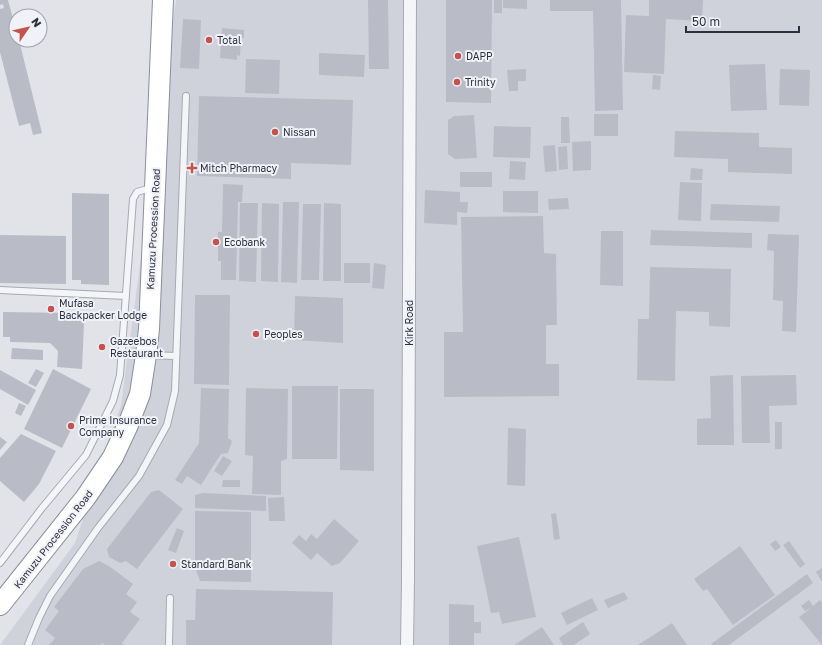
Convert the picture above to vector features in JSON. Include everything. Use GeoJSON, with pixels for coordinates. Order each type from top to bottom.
{"type":"FeatureCollection","features":[{"type":"Feature","properties":{"kind":"highway","name":"Kamuzu Procession Road"},"geometry":{"type":"LineString","coordinates":[[0,605],[86,497],[113,457],[140,394],[149,329],[163,0]]}},
{"type":"Feature","properties":{"kind":"street","name":"Kirk Road"},"geometry":{"type":"LineString","coordinates":[[407,645],[410,0]]}},
{"type":"Feature","properties":{"kind":"lane"},"geometry":{"type":"LineString","coordinates":[[28,645],[50,596],[98,528],[139,476],[167,425],[175,391],[186,96]]}},
{"type":"Feature","properties":{"kind":"lane"},"geometry":{"type":"LineString","coordinates":[[0,563],[42,508],[86,455],[114,402],[120,375],[133,199],[137,192],[155,188]]}},
{"type":"Feature","properties":{"kind":"lane"},"geometry":{"type":"LineString","coordinates":[[0,290],[126,296]]}},
{"type":"Feature","properties":{"kind":"lane"},"geometry":{"type":"LineString","coordinates":[[146,355],[176,356]]}},
{"type":"Feature","properties":{"kind":"lane"},"geometry":{"type":"LineString","coordinates":[[169,645],[170,598]]}},
{"type":"Feature","properties":{"kind":"shaded area"},"geometry":{"type":"Polygon","coordinates":[[[176,0],[822,0],[822,645],[0,645],[75,543],[121,405],[176,0]]]}},
{"type":"Feature","properties":{"kind":"building"},"geometry":{"type":"Polygon","coordinates":[[[0,0],[8,0],[10,8],[8,8],[8,48],[21,48],[42,133],[33,135],[30,123],[19,126],[0,52],[0,9],[4,8],[3,4],[0,5],[0,0]]]}},
{"type":"Feature","properties":{"kind":"building"},"geometry":{"type":"Polygon","coordinates":[[[368,0],[388,0],[389,69],[369,69],[368,0]]]}},
{"type":"Feature","properties":{"kind":"building"},"geometry":{"type":"Polygon","coordinates":[[[446,0],[492,0],[491,103],[446,102],[446,0]]]}},
{"type":"Feature","properties":{"kind":"building"},"geometry":{"type":"Polygon","coordinates":[[[494,0],[502,0],[502,13],[494,13],[494,0]]]}},
{"type":"Feature","properties":{"kind":"building"},"geometry":{"type":"Polygon","coordinates":[[[503,0],[527,0],[527,9],[503,8],[503,0]]]}},
{"type":"Feature","properties":{"kind":"building"},"geometry":{"type":"Polygon","coordinates":[[[550,0],[621,0],[623,110],[595,111],[593,11],[550,11],[550,0]]]}},
{"type":"Feature","properties":{"kind":"building"},"geometry":{"type":"Polygon","coordinates":[[[649,0],[703,0],[702,21],[666,19],[664,74],[624,72],[626,15],[649,16],[649,0]]]}},
{"type":"Feature","properties":{"kind":"building"},"geometry":{"type":"Polygon","coordinates":[[[183,19],[201,20],[199,69],[180,68],[183,19]]]}},
{"type":"Feature","properties":{"kind":"building"},"geometry":{"type":"Polygon","coordinates":[[[222,28],[244,30],[244,38],[241,38],[240,56],[237,55],[237,60],[220,58],[222,28]]]}},
{"type":"Feature","properties":{"kind":"building"},"geometry":{"type":"Polygon","coordinates":[[[319,53],[365,55],[364,77],[319,75],[319,53]]]}},
{"type":"Feature","properties":{"kind":"building"},"geometry":{"type":"Polygon","coordinates":[[[246,59],[280,60],[279,94],[245,93],[246,59]]]}},
{"type":"Feature","properties":{"kind":"building"},"geometry":{"type":"Polygon","coordinates":[[[765,64],[767,110],[731,111],[729,65],[765,64]]]}},
{"type":"Feature","properties":{"kind":"building"},"geometry":{"type":"Polygon","coordinates":[[[526,69],[526,81],[518,81],[518,91],[509,91],[507,70],[526,69]]]}},
{"type":"Feature","properties":{"kind":"building"},"geometry":{"type":"Polygon","coordinates":[[[780,69],[810,70],[809,106],[779,105],[780,69]]]}},
{"type":"Feature","properties":{"kind":"building"},"geometry":{"type":"Polygon","coordinates":[[[653,75],[661,76],[660,90],[652,89],[653,75]]]}},
{"type":"Feature","properties":{"kind":"building","name":"Nissan"},"geometry":{"type":"Polygon","coordinates":[[[199,96],[353,100],[351,165],[291,163],[291,179],[197,176],[199,96]]]}},
{"type":"Feature","properties":{"kind":"building"},"geometry":{"type":"Polygon","coordinates":[[[594,114],[618,114],[618,136],[594,136],[594,114]]]}},
{"type":"Feature","properties":{"kind":"building"},"geometry":{"type":"Polygon","coordinates":[[[474,115],[477,158],[455,159],[448,154],[448,120],[454,116],[474,115]]]}},
{"type":"Feature","properties":{"kind":"building"},"geometry":{"type":"Polygon","coordinates":[[[561,117],[569,117],[570,143],[561,143],[561,117]]]}},
{"type":"Feature","properties":{"kind":"building"},"geometry":{"type":"Polygon","coordinates":[[[494,126],[531,127],[530,158],[493,157],[494,126]]]}},
{"type":"Feature","properties":{"kind":"building"},"geometry":{"type":"Polygon","coordinates":[[[675,131],[759,133],[759,147],[792,148],[792,174],[728,172],[728,159],[674,157],[675,131]]]}},
{"type":"Feature","properties":{"kind":"building"},"geometry":{"type":"Polygon","coordinates":[[[591,141],[591,170],[573,171],[572,142],[591,141]]]}},
{"type":"Feature","properties":{"kind":"building"},"geometry":{"type":"Polygon","coordinates":[[[555,145],[557,171],[545,172],[543,146],[555,145]]]}},
{"type":"Feature","properties":{"kind":"building"},"geometry":{"type":"Polygon","coordinates":[[[567,146],[568,169],[559,170],[558,147],[567,146]]]}},
{"type":"Feature","properties":{"kind":"building"},"geometry":{"type":"Polygon","coordinates":[[[510,161],[526,162],[525,180],[509,179],[510,161]]]}},
{"type":"Feature","properties":{"kind":"building"},"geometry":{"type":"Polygon","coordinates":[[[691,168],[703,169],[702,180],[690,180],[691,168]]]}},
{"type":"Feature","properties":{"kind":"building"},"geometry":{"type":"Polygon","coordinates":[[[460,172],[492,172],[492,187],[460,187],[460,172]]]}},
{"type":"Feature","properties":{"kind":"building"},"geometry":{"type":"Polygon","coordinates":[[[680,182],[702,183],[701,221],[678,220],[680,182]]]}},
{"type":"Feature","properties":{"kind":"building"},"geometry":{"type":"Polygon","coordinates":[[[223,184],[243,185],[242,202],[238,202],[236,280],[221,280],[221,261],[218,261],[218,232],[222,232],[223,184]]]}},
{"type":"Feature","properties":{"kind":"building"},"geometry":{"type":"Polygon","coordinates":[[[425,190],[460,192],[460,202],[468,202],[467,213],[457,212],[457,225],[424,223],[425,190]]]}},
{"type":"Feature","properties":{"kind":"building"},"geometry":{"type":"Polygon","coordinates":[[[503,191],[538,191],[538,213],[503,212],[503,191]]]}},
{"type":"Feature","properties":{"kind":"building"},"geometry":{"type":"Polygon","coordinates":[[[72,193],[109,194],[109,285],[81,284],[81,280],[72,280],[72,193]]]}},
{"type":"Feature","properties":{"kind":"building"},"geometry":{"type":"Polygon","coordinates":[[[568,198],[569,209],[549,210],[548,199],[568,198]]]}},
{"type":"Feature","properties":{"kind":"building"},"geometry":{"type":"Polygon","coordinates":[[[283,202],[299,202],[297,283],[281,282],[283,202]]]}},
{"type":"Feature","properties":{"kind":"building"},"geometry":{"type":"Polygon","coordinates":[[[240,203],[258,203],[256,282],[239,281],[240,203]]]}},
{"type":"Feature","properties":{"kind":"building"},"geometry":{"type":"Polygon","coordinates":[[[262,203],[279,204],[278,282],[261,281],[262,203]]]}},
{"type":"Feature","properties":{"kind":"building"},"geometry":{"type":"Polygon","coordinates":[[[324,203],[341,204],[341,281],[323,281],[324,203]]]}},
{"type":"Feature","properties":{"kind":"building"},"geometry":{"type":"Polygon","coordinates":[[[303,204],[321,204],[319,280],[301,280],[303,204]]]}},
{"type":"Feature","properties":{"kind":"building"},"geometry":{"type":"Polygon","coordinates":[[[711,204],[780,206],[779,222],[710,220],[711,204]]]}},
{"type":"Feature","properties":{"kind":"building"},"geometry":{"type":"Polygon","coordinates":[[[543,216],[544,253],[556,254],[557,325],[546,325],[546,364],[559,364],[559,396],[444,397],[444,332],[463,332],[461,217],[543,216]]]}},
{"type":"Feature","properties":{"kind":"building"},"geometry":{"type":"Polygon","coordinates":[[[651,230],[752,233],[752,248],[650,245],[651,230]]]}},
{"type":"Feature","properties":{"kind":"building"},"geometry":{"type":"Polygon","coordinates":[[[601,231],[623,231],[623,286],[600,285],[601,231]]]}},
{"type":"Feature","properties":{"kind":"building"},"geometry":{"type":"Polygon","coordinates":[[[768,234],[799,235],[796,332],[782,331],[783,301],[773,300],[774,251],[767,250],[768,234]]]}},
{"type":"Feature","properties":{"kind":"building"},"geometry":{"type":"Polygon","coordinates":[[[0,235],[66,236],[66,284],[0,283],[0,235]]]}},
{"type":"Feature","properties":{"kind":"building"},"geometry":{"type":"Polygon","coordinates":[[[344,263],[370,263],[370,283],[344,283],[344,263]]]}},
{"type":"Feature","properties":{"kind":"building"},"geometry":{"type":"Polygon","coordinates":[[[374,263],[386,265],[384,289],[372,288],[374,263]]]}},
{"type":"Feature","properties":{"kind":"building"},"geometry":{"type":"Polygon","coordinates":[[[650,267],[731,269],[730,327],[709,326],[709,312],[676,311],[675,381],[637,380],[638,319],[649,319],[650,267]]]}},
{"type":"Feature","properties":{"kind":"building"},"geometry":{"type":"Polygon","coordinates":[[[195,295],[230,295],[229,385],[194,384],[195,295]]]}},
{"type":"Feature","properties":{"kind":"building"},"geometry":{"type":"Polygon","coordinates":[[[295,296],[343,298],[343,343],[294,340],[295,296]]]}},
{"type":"Feature","properties":{"kind":"building"},"geometry":{"type":"Polygon","coordinates":[[[3,312],[73,313],[84,324],[82,369],[57,367],[58,351],[50,343],[10,342],[10,337],[3,337],[3,312]]]}},
{"type":"Feature","properties":{"kind":"building"},"geometry":{"type":"Polygon","coordinates":[[[12,348],[43,350],[43,360],[11,359],[12,348]]]}},
{"type":"Feature","properties":{"kind":"building"},"geometry":{"type":"Polygon","coordinates":[[[36,369],[44,373],[36,387],[28,383],[36,369]]]}},
{"type":"Feature","properties":{"kind":"building"},"geometry":{"type":"Polygon","coordinates":[[[53,369],[91,389],[62,448],[24,429],[53,369]]]}},
{"type":"Feature","properties":{"kind":"building"},"geometry":{"type":"Polygon","coordinates":[[[0,370],[36,390],[28,405],[0,389],[0,370]]]}},
{"type":"Feature","properties":{"kind":"building"},"geometry":{"type":"Polygon","coordinates":[[[733,375],[734,445],[697,445],[697,419],[711,418],[710,376],[733,375]]]}},
{"type":"Feature","properties":{"kind":"building"},"geometry":{"type":"Polygon","coordinates":[[[796,375],[797,405],[769,406],[770,443],[742,443],[741,376],[796,375]]]}},
{"type":"Feature","properties":{"kind":"building"},"geometry":{"type":"Polygon","coordinates":[[[292,386],[338,386],[337,459],[292,459],[292,386]]]}},
{"type":"Feature","properties":{"kind":"building"},"geometry":{"type":"Polygon","coordinates":[[[201,388],[229,389],[228,438],[232,441],[228,453],[221,454],[201,485],[187,476],[182,484],[175,480],[199,443],[201,388]]]}},
{"type":"Feature","properties":{"kind":"building"},"geometry":{"type":"Polygon","coordinates":[[[246,388],[288,389],[287,459],[281,461],[281,495],[252,494],[253,456],[245,455],[246,388]]]}},
{"type":"Feature","properties":{"kind":"building"},"geometry":{"type":"Polygon","coordinates":[[[340,389],[374,389],[374,471],[340,470],[340,389]]]}},
{"type":"Feature","properties":{"kind":"building"},"geometry":{"type":"Polygon","coordinates":[[[19,403],[26,406],[21,416],[15,413],[19,403]]]}},
{"type":"Feature","properties":{"kind":"building"},"geometry":{"type":"Polygon","coordinates":[[[775,422],[782,422],[782,449],[775,449],[775,422]]]}},
{"type":"Feature","properties":{"kind":"building"},"geometry":{"type":"Polygon","coordinates":[[[508,428],[526,429],[525,486],[507,485],[508,428]]]}},
{"type":"Feature","properties":{"kind":"building"},"geometry":{"type":"Polygon","coordinates":[[[21,434],[56,451],[39,484],[24,502],[0,481],[0,458],[21,434]]]}},
{"type":"Feature","properties":{"kind":"building"},"geometry":{"type":"Polygon","coordinates":[[[0,437],[7,442],[0,450],[0,437]]]}},
{"type":"Feature","properties":{"kind":"building"},"geometry":{"type":"Polygon","coordinates":[[[223,456],[232,461],[222,476],[214,471],[223,456]]]}},
{"type":"Feature","properties":{"kind":"building"},"geometry":{"type":"Polygon","coordinates":[[[223,480],[240,480],[240,487],[222,487],[223,480]]]}},
{"type":"Feature","properties":{"kind":"building"},"geometry":{"type":"Polygon","coordinates":[[[159,490],[183,509],[137,569],[126,561],[120,563],[109,557],[107,549],[151,492],[159,490]]]}},
{"type":"Feature","properties":{"kind":"building"},"geometry":{"type":"Polygon","coordinates":[[[203,493],[266,496],[266,511],[195,508],[195,495],[203,493]]]}},
{"type":"Feature","properties":{"kind":"building"},"geometry":{"type":"Polygon","coordinates":[[[284,497],[285,521],[269,521],[268,498],[284,497]]]}},
{"type":"Feature","properties":{"kind":"building"},"geometry":{"type":"Polygon","coordinates":[[[195,511],[251,512],[251,582],[200,581],[195,567],[195,511]]]}},
{"type":"Feature","properties":{"kind":"building"},"geometry":{"type":"Polygon","coordinates":[[[556,513],[560,539],[554,540],[551,514],[556,513]]]}},
{"type":"Feature","properties":{"kind":"building"},"geometry":{"type":"Polygon","coordinates":[[[334,519],[359,541],[340,563],[332,566],[317,553],[311,560],[292,543],[299,535],[306,541],[311,534],[317,539],[334,519]]]}},
{"type":"Feature","properties":{"kind":"building"},"geometry":{"type":"Polygon","coordinates":[[[177,528],[184,531],[176,553],[168,550],[177,528]]]}},
{"type":"Feature","properties":{"kind":"building"},"geometry":{"type":"Polygon","coordinates":[[[519,537],[536,617],[502,624],[499,612],[491,613],[477,546],[519,537]]]}},
{"type":"Feature","properties":{"kind":"building"},"geometry":{"type":"Polygon","coordinates":[[[776,540],[781,547],[775,551],[770,544],[776,540]]]}},
{"type":"Feature","properties":{"kind":"building"},"geometry":{"type":"Polygon","coordinates":[[[789,541],[805,564],[800,568],[783,545],[789,541]]]}},
{"type":"Feature","properties":{"kind":"building"},"geometry":{"type":"Polygon","coordinates":[[[740,546],[775,595],[733,625],[707,589],[703,591],[694,579],[740,546]]]}},
{"type":"Feature","properties":{"kind":"building"},"geometry":{"type":"Polygon","coordinates":[[[99,561],[109,566],[133,584],[126,594],[137,602],[130,612],[140,619],[122,643],[125,645],[105,645],[102,643],[101,645],[49,645],[55,638],[45,630],[59,611],[54,607],[83,569],[99,561]]]}},
{"type":"Feature","properties":{"kind":"building"},"geometry":{"type":"Polygon","coordinates":[[[822,568],[822,582],[816,572],[822,568]]]}},
{"type":"Feature","properties":{"kind":"building"},"geometry":{"type":"Polygon","coordinates":[[[807,574],[813,583],[729,645],[711,644],[807,574]]]}},
{"type":"Feature","properties":{"kind":"building"},"geometry":{"type":"Polygon","coordinates":[[[196,589],[333,592],[332,645],[186,645],[186,620],[195,620],[196,589]]]}},
{"type":"Feature","properties":{"kind":"building"},"geometry":{"type":"Polygon","coordinates":[[[624,592],[628,599],[608,608],[604,600],[624,592]]]}},
{"type":"Feature","properties":{"kind":"building"},"geometry":{"type":"Polygon","coordinates":[[[592,598],[598,610],[567,625],[561,613],[592,598]]]}},
{"type":"Feature","properties":{"kind":"building"},"geometry":{"type":"Polygon","coordinates":[[[809,600],[813,606],[820,600],[822,602],[822,645],[799,617],[811,608],[805,611],[801,606],[809,600]]]}},
{"type":"Feature","properties":{"kind":"building"},"geometry":{"type":"Polygon","coordinates":[[[449,604],[474,605],[474,622],[481,622],[481,633],[474,633],[474,645],[449,645],[449,604]]]}},
{"type":"Feature","properties":{"kind":"building"},"geometry":{"type":"Polygon","coordinates":[[[583,622],[590,634],[574,645],[563,645],[559,638],[583,622]]]}},
{"type":"Feature","properties":{"kind":"building"},"geometry":{"type":"Polygon","coordinates":[[[672,623],[687,645],[638,645],[672,623]]]}},
{"type":"Feature","properties":{"kind":"building"},"geometry":{"type":"Polygon","coordinates":[[[542,627],[554,645],[514,645],[542,627]]]}},
{"type":"Feature","properties":{"kind":"place","name":"Total"},"geometry":{"type":"Point","coordinates":[209,40]}},
{"type":"Feature","properties":{"kind":"place","name":"DAPP"},"geometry":{"type":"Point","coordinates":[458,56]}},
{"type":"Feature","properties":{"kind":"place","name":"Trinity"},"geometry":{"type":"Point","coordinates":[457,82]}},
{"type":"Feature","properties":{"kind":"place","name":"Nissan"},"geometry":{"type":"Point","coordinates":[275,132]}},
{"type":"Feature","properties":{"kind":"place","name":"Mitch Pharmacy"},"geometry":{"type":"Point","coordinates":[192,168]}},
{"type":"Feature","properties":{"kind":"place","name":"Ecobank"},"geometry":{"type":"Point","coordinates":[216,242]}},
{"type":"Feature","properties":{"kind":"place","name":"Mufasa Backpacker Lodge"},"geometry":{"type":"Point","coordinates":[51,309]}},
{"type":"Feature","properties":{"kind":"place","name":"Peoples"},"geometry":{"type":"Point","coordinates":[256,334]}},
{"type":"Feature","properties":{"kind":"place","name":"Gazeebos Restaurant"},"geometry":{"type":"Point","coordinates":[102,347]}},
{"type":"Feature","properties":{"kind":"place","name":"Prime Insurance Company"},"geometry":{"type":"Point","coordinates":[71,426]}},
{"type":"Feature","properties":{"kind":"place","name":"Standard Bank"},"geometry":{"type":"Point","coordinates":[173,564]}}]}
